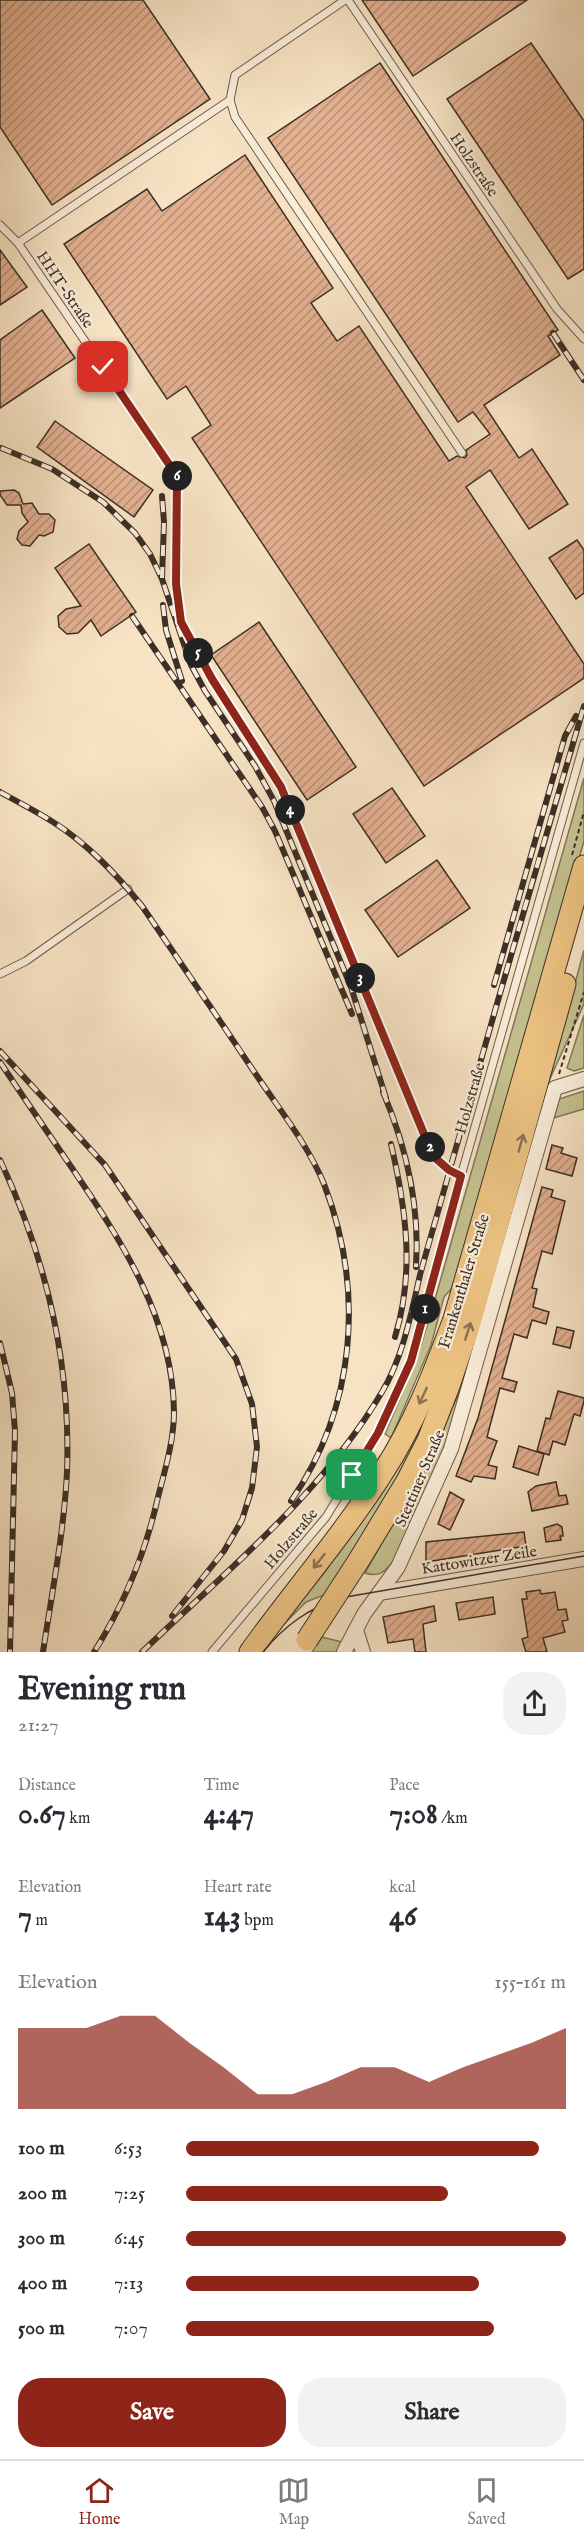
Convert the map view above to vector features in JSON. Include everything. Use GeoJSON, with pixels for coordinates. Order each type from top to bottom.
{"type":"FeatureCollection","features":[{"type":"Feature","properties":{"kind":"main road","name":"Frankenthaler Straße"},"geometry":{"type":"LineString","coordinates":[[250,1652],[332,1545],[384,1472],[407,1432],[431,1379],[454,1319],[584,866]]}},
{"type":"Feature","properties":{"kind":"main road","name":"Frankenthaler Straße"},"geometry":{"type":"LineString","coordinates":[[303,1646],[407,1481],[428,1440],[450,1386],[470,1323],[584,917]]}},
{"type":"Feature","properties":{"kind":"street"},"geometry":{"type":"LineString","coordinates":[[555,1088],[584,1079]]}},
{"type":"Feature","properties":{"kind":"street","name":"Stettiner Straße"},"geometry":{"type":"LineString","coordinates":[[344,1652],[378,1593],[398,1568],[451,1449],[555,1088]]}},
{"type":"Feature","properties":{"kind":"street","name":"Kattowitzer Zeile"},"geometry":{"type":"LineString","coordinates":[[378,1593],[584,1559]]}},
{"type":"Feature","properties":{"kind":"street"},"geometry":{"type":"LineString","coordinates":[[356,1630],[363,1652]]}},
{"type":"Feature","properties":{"kind":"lane"},"geometry":{"type":"LineString","coordinates":[[346,0],[235,75],[230,100],[235,117],[462,453]]}},
{"type":"Feature","properties":{"kind":"lane","name":"Holzstraße"},"geometry":{"type":"LineString","coordinates":[[346,0],[557,309],[584,339]]}},
{"type":"Feature","properties":{"kind":"lane"},"geometry":{"type":"LineString","coordinates":[[18,243],[230,100]]}},
{"type":"Feature","properties":{"kind":"lane","name":"HHT-Straße"},"geometry":{"type":"LineString","coordinates":[[0,225],[18,243],[177,476],[176,584],[181,622],[212,679],[281,787],[433,1156],[449,1170],[461,1176]]}},
{"type":"Feature","properties":{"kind":"lane","name":"Holzstraße"},"geometry":{"type":"LineString","coordinates":[[212,1652],[326,1517],[378,1433],[411,1361],[584,743]]}},
{"type":"Feature","properties":{"kind":"lane"},"geometry":{"type":"LineString","coordinates":[[0,974],[26,961],[128,889]]}},
{"type":"Feature","properties":{"kind":"path"},"geometry":{"type":"LineString","coordinates":[[555,1088],[584,992]]}},
{"type":"Feature","properties":{"kind":"shaded area"},"geometry":{"type":"Polygon","coordinates":[[[584,778],[584,841],[457,1282],[444,1297],[431,1345],[391,1438],[385,1434],[417,1358],[431,1313],[584,778]]]}},
{"type":"Feature","properties":{"kind":"shaded area"},"geometry":{"type":"Polygon","coordinates":[[[584,950],[584,1004],[549,1081],[584,950]]]}},
{"type":"Feature","properties":{"kind":"shaded area"},"geometry":{"type":"Polygon","coordinates":[[[584,1015],[584,1068],[574,1071],[567,1068],[584,1015]]]}},
{"type":"Feature","properties":{"kind":"shaded area"},"geometry":{"type":"Polygon","coordinates":[[[584,1091],[584,1109],[554,1118],[559,1099],[584,1091]]]}},
{"type":"Feature","properties":{"kind":"shaded area"},"geometry":{"type":"Polygon","coordinates":[[[445,1378],[399,1481],[324,1595],[306,1602],[271,1637],[324,1573],[369,1508],[445,1378]]]}},
{"type":"Feature","properties":{"kind":"shaded area"},"geometry":{"type":"Polygon","coordinates":[[[460,1391],[445,1447],[395,1559],[386,1570],[379,1574],[365,1573],[422,1473],[460,1391]]]}},
{"type":"Feature","properties":{"kind":"shaded area"},"geometry":{"type":"Polygon","coordinates":[[[322,1637],[342,1642],[337,1652],[312,1652],[322,1637]]]}},
{"type":"Feature","properties":{"kind":"building"},"geometry":{"type":"Polygon","coordinates":[[[0,0],[143,0],[210,99],[52,205],[0,127],[0,0]]]}},
{"type":"Feature","properties":{"kind":"building"},"geometry":{"type":"Polygon","coordinates":[[[362,0],[527,0],[413,76],[362,0]]]}},
{"type":"Feature","properties":{"kind":"building"},"geometry":{"type":"Polygon","coordinates":[[[531,43],[584,121],[584,269],[568,279],[447,99],[531,43]]]}},
{"type":"Feature","properties":{"kind":"building"},"geometry":{"type":"Polygon","coordinates":[[[380,63],[558,330],[548,336],[560,355],[484,405],[519,458],[532,449],[568,504],[529,529],[490,470],[466,487],[584,664],[584,678],[424,786],[192,438],[211,425],[186,386],[167,399],[64,244],[147,189],[162,211],[245,155],[333,288],[311,303],[337,341],[359,326],[449,461],[457,456],[465,458],[466,450],[490,434],[473,412],[458,422],[268,138],[380,63]]]}},
{"type":"Feature","properties":{"kind":"building"},"geometry":{"type":"Polygon","coordinates":[[[0,250],[27,287],[0,305],[0,250]]]}},
{"type":"Feature","properties":{"kind":"building"},"geometry":{"type":"Polygon","coordinates":[[[42,310],[75,358],[0,408],[0,340],[42,310]]]}},
{"type":"Feature","properties":{"kind":"building"},"geometry":{"type":"Polygon","coordinates":[[[55,421],[153,490],[134,517],[37,447],[55,421]]]}},
{"type":"Feature","properties":{"kind":"building"},"geometry":{"type":"Polygon","coordinates":[[[14,490],[19,493],[23,504],[32,503],[39,514],[49,514],[55,520],[53,532],[44,536],[39,535],[30,546],[22,545],[17,539],[19,531],[28,522],[22,513],[21,505],[7,505],[0,495],[0,491],[14,490]]]}},
{"type":"Feature","properties":{"kind":"building"},"geometry":{"type":"Polygon","coordinates":[[[577,540],[584,550],[584,593],[576,599],[549,558],[577,540]]]}},
{"type":"Feature","properties":{"kind":"building"},"geometry":{"type":"Polygon","coordinates":[[[89,544],[136,612],[101,636],[91,620],[78,633],[67,634],[59,627],[58,616],[66,609],[81,606],[55,568],[89,544]]]}},
{"type":"Feature","properties":{"kind":"building"},"geometry":{"type":"Polygon","coordinates":[[[259,622],[356,767],[307,800],[211,655],[259,622]]]}},
{"type":"Feature","properties":{"kind":"building"},"geometry":{"type":"Polygon","coordinates":[[[392,788],[425,836],[386,863],[353,814],[392,788]]]}},
{"type":"Feature","properties":{"kind":"building"},"geometry":{"type":"Polygon","coordinates":[[[437,860],[470,908],[398,957],[365,910],[437,860]]]}},
{"type":"Feature","properties":{"kind":"building"},"geometry":{"type":"Polygon","coordinates":[[[552,1145],[563,1148],[561,1153],[577,1158],[572,1176],[546,1169],[552,1145]]]}},
{"type":"Feature","properties":{"kind":"building"},"geometry":{"type":"Polygon","coordinates":[[[542,1187],[553,1190],[551,1197],[565,1201],[552,1254],[542,1251],[532,1288],[537,1289],[533,1307],[549,1312],[546,1324],[532,1320],[527,1338],[514,1334],[502,1378],[517,1382],[514,1392],[500,1388],[487,1437],[497,1441],[488,1465],[497,1467],[495,1479],[474,1476],[471,1482],[456,1476],[478,1418],[542,1187]]]}},
{"type":"Feature","properties":{"kind":"building"},"geometry":{"type":"Polygon","coordinates":[[[557,1327],[574,1331],[570,1348],[553,1344],[557,1327]]]}},
{"type":"Feature","properties":{"kind":"building"},"geometry":{"type":"Polygon","coordinates":[[[558,1391],[584,1398],[584,1401],[580,1416],[574,1414],[565,1445],[553,1441],[549,1455],[537,1451],[546,1418],[550,1419],[558,1391]]]}},
{"type":"Feature","properties":{"kind":"building"},"geometry":{"type":"Polygon","coordinates":[[[519,1446],[544,1454],[538,1475],[513,1467],[519,1446]]]}},
{"type":"Feature","properties":{"kind":"building"},"geometry":{"type":"Polygon","coordinates":[[[556,1482],[559,1496],[566,1495],[568,1504],[532,1511],[528,1492],[536,1486],[556,1482]]]}},
{"type":"Feature","properties":{"kind":"building"},"geometry":{"type":"Polygon","coordinates":[[[450,1492],[464,1500],[450,1530],[438,1524],[450,1492]]]}},
{"type":"Feature","properties":{"kind":"building"},"geometry":{"type":"Polygon","coordinates":[[[557,1524],[562,1527],[561,1540],[546,1542],[544,1528],[557,1524]]]}},
{"type":"Feature","properties":{"kind":"building"},"geometry":{"type":"Polygon","coordinates":[[[524,1532],[526,1546],[426,1562],[426,1542],[524,1532]]]}},
{"type":"Feature","properties":{"kind":"building"},"geometry":{"type":"Polygon","coordinates":[[[540,1590],[541,1594],[555,1592],[558,1610],[566,1609],[568,1620],[562,1621],[565,1632],[543,1638],[547,1652],[526,1652],[522,1639],[528,1637],[522,1599],[527,1599],[526,1592],[540,1590]]]}},
{"type":"Feature","properties":{"kind":"building"},"geometry":{"type":"Polygon","coordinates":[[[493,1597],[495,1614],[459,1620],[456,1603],[493,1597]]]}},
{"type":"Feature","properties":{"kind":"building"},"geometry":{"type":"Polygon","coordinates":[[[434,1606],[436,1621],[423,1624],[426,1652],[415,1652],[413,1639],[388,1643],[383,1617],[434,1606]]]}},
{"type":"Feature","properties":{"kind":"tram line"},"geometry":{"type":"LineString","coordinates":[[263,1652],[298,1619],[340,1598],[584,1556]]}},
{"type":"Feature","properties":{"kind":"railway"},"geometry":{"type":"LineString","coordinates":[[553,333],[584,380]]}},
{"type":"Feature","properties":{"kind":"railway"},"geometry":{"type":"LineString","coordinates":[[1,448],[52,469],[103,502],[135,533],[150,554],[162,579],[191,665],[205,691],[255,766],[274,801],[351,987],[386,1098]]}},
{"type":"Feature","properties":{"kind":"railway"},"geometry":{"type":"LineString","coordinates":[[162,496],[164,522],[162,578]]}},
{"type":"Feature","properties":{"kind":"railway"},"geometry":{"type":"LineString","coordinates":[[163,605],[166,630],[182,681]]}},
{"type":"Feature","properties":{"kind":"railway"},"geometry":{"type":"LineString","coordinates":[[132,616],[262,807],[275,831],[352,1014]]}},
{"type":"Feature","properties":{"kind":"railway"},"geometry":{"type":"LineString","coordinates":[[142,1652],[302,1498],[358,1429],[389,1379],[406,1335],[420,1275],[584,706]]}},
{"type":"Feature","properties":{"kind":"railway"},"geometry":{"type":"LineString","coordinates":[[494,985],[565,736],[576,716]]}},
{"type":"Feature","properties":{"kind":"railway"},"geometry":{"type":"LineString","coordinates":[[0,792],[47,818],[78,840],[112,871],[142,906],[293,1128],[324,1184],[337,1224],[345,1265],[349,1306],[347,1347],[341,1387],[329,1427],[313,1465],[291,1501]]}},
{"type":"Feature","properties":{"kind":"railway"},"geometry":{"type":"LineString","coordinates":[[0,1051],[105,1165],[236,1359],[252,1404],[257,1447],[252,1488],[242,1520],[224,1551],[172,1616]]}},
{"type":"Feature","properties":{"kind":"railway"},"geometry":{"type":"LineString","coordinates":[[0,1062],[91,1196],[126,1253],[154,1313],[165,1345],[171,1378],[174,1412],[172,1433],[153,1517],[132,1578],[115,1616],[94,1652]]}},
{"type":"Feature","properties":{"kind":"railway"},"geometry":{"type":"LineString","coordinates":[[383,1092],[405,1155],[410,1177],[416,1222],[416,1267]]}},
{"type":"Feature","properties":{"kind":"railway"},"geometry":{"type":"LineString","coordinates":[[391,1144],[401,1192],[406,1240],[405,1289],[395,1337]]}},
{"type":"Feature","properties":{"kind":"railway"},"geometry":{"type":"LineString","coordinates":[[0,1160],[16,1197],[42,1273],[60,1352],[65,1391],[67,1472],[63,1517],[43,1652]]}},
{"type":"Feature","properties":{"kind":"railway"},"geometry":{"type":"LineString","coordinates":[[0,1343],[12,1393],[15,1431],[10,1652]]}},
{"type":"Feature","properties":{"kind":"route"},"geometry":{"type":"LineString","coordinates":[[103,367],[177,476],[176,584],[181,622],[212,679],[281,787],[433,1156],[449,1170],[461,1176],[411,1361],[378,1433],[352,1475]]}}]}
